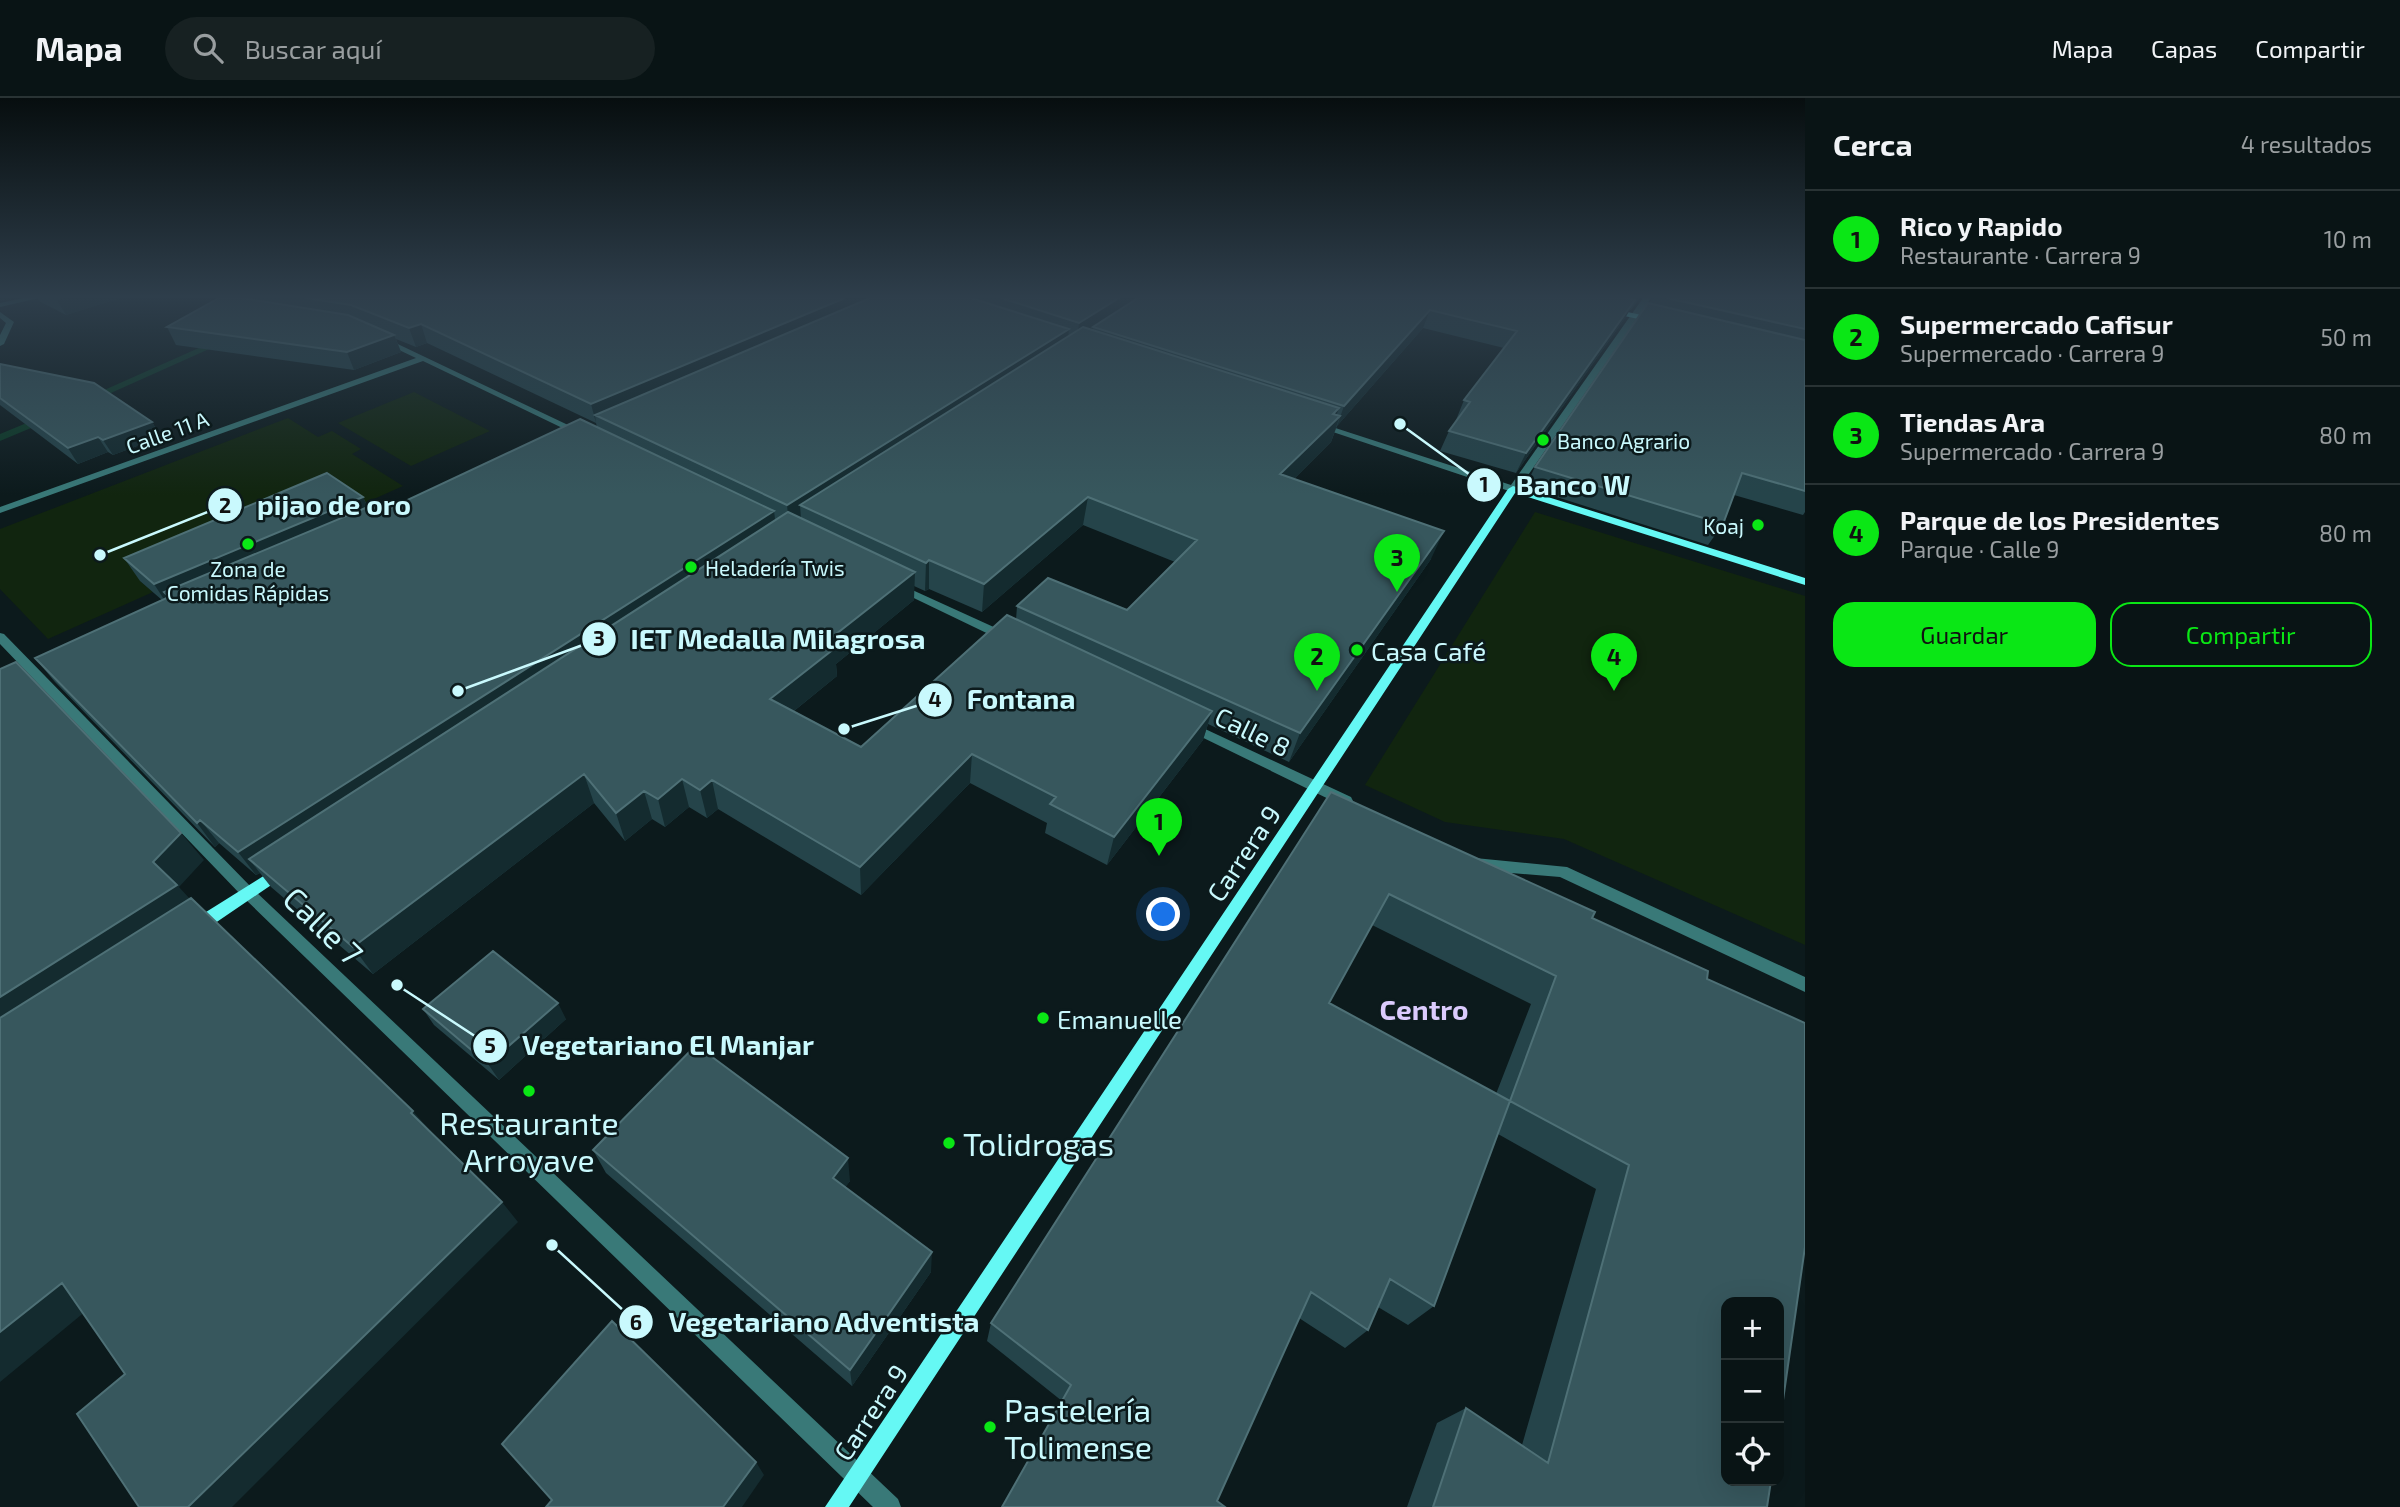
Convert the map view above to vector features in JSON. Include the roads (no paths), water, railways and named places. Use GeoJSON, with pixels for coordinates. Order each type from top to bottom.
{"type":"FeatureCollection","features":[{"type":"Feature","properties":{"kind":"main road"},"geometry":{"type":"LineString","coordinates":[[1513,489],[1805,582]]}},
{"type":"Feature","properties":{"kind":"main road","name":"Carrera 9"},"geometry":{"type":"LineString","coordinates":[[836,1507],[1513,489]]}},
{"type":"Feature","properties":{"kind":"main road"},"geometry":{"type":"LineString","coordinates":[[180,938],[294,863]]}},
{"type":"Feature","properties":{"kind":"street","name":"Calle 11 A"},"geometry":{"type":"LineString","coordinates":[[0,510],[408,364]]}},
{"type":"Feature","properties":{"kind":"street"},"geometry":{"type":"LineString","coordinates":[[437,364],[592,435],[571,441]]}},
{"type":"Feature","properties":{"kind":"street","name":"Carrera 9"},"geometry":{"type":"LineString","coordinates":[[1513,489],[1603,364]]}},
{"type":"Feature","properties":{"kind":"street"},"geometry":{"type":"LineString","coordinates":[[1304,420],[1513,489]]}},
{"type":"Feature","properties":{"kind":"street"},"geometry":{"type":"LineString","coordinates":[[889,582],[1015,642]]}},
{"type":"Feature","properties":{"kind":"street","name":"Calle 7"},"geometry":{"type":"LineString","coordinates":[[0,636],[248,893],[890,1507]]}},
{"type":"Feature","properties":{"kind":"street","name":"Calle 8"},"geometry":{"type":"LineString","coordinates":[[1178,720],[1353,804]]}},
{"type":"Feature","properties":{"kind":"street"},"geometry":{"type":"LineString","coordinates":[[1510,883],[1468,861],[1562,871],[1805,985]]}},
{"type":"Feature","properties":{"kind":"waterway"},"geometry":{"type":"LineString","coordinates":[[89,399],[170,364]]}},
{"type":"Feature","properties":{"kind":"waterway"},"geometry":{"type":"LineString","coordinates":[[0,438],[46,418]]}},
{"type":"Feature","properties":{"kind":"place","name":"Banco W"},"geometry":{"type":"Point","coordinates":[1400,424]}},
{"type":"Feature","properties":{"kind":"place","name":"Banco Agrario"},"geometry":{"type":"Point","coordinates":[1543,440]}},
{"type":"Feature","properties":{"kind":"place","name":"Koaj"},"geometry":{"type":"Point","coordinates":[1758,525]}},
{"type":"Feature","properties":{"kind":"place","name":"Zona de Comidas Rápidas"},"geometry":{"type":"Point","coordinates":[248,544]}},
{"type":"Feature","properties":{"kind":"place","name":"pijao de oro"},"geometry":{"type":"Point","coordinates":[100,555]}},
{"type":"Feature","properties":{"kind":"place","name":"Heladería Twis"},"geometry":{"type":"Point","coordinates":[691,567]}},
{"type":"Feature","properties":{"kind":"place","name":"Tiendas Ara"},"geometry":{"type":"Point","coordinates":[1397,592]}},
{"type":"Feature","properties":{"kind":"place","name":"Casa Café"},"geometry":{"type":"Point","coordinates":[1357,650]}},
{"type":"Feature","properties":{"kind":"place","name":"IET Medalla Milagrosa"},"geometry":{"type":"Point","coordinates":[458,691]}},
{"type":"Feature","properties":{"kind":"place","name":"Supermercado Cafisur"},"geometry":{"type":"Point","coordinates":[1317,691]}},
{"type":"Feature","properties":{"kind":"place","name":"Parque de los Presidentes"},"geometry":{"type":"Point","coordinates":[1614,691]}},
{"type":"Feature","properties":{"kind":"place","name":"Fontana"},"geometry":{"type":"Point","coordinates":[844,729]}},
{"type":"Feature","properties":{"kind":"place","name":"Rico y Rapido"},"geometry":{"type":"Point","coordinates":[1159,856]}},
{"type":"Feature","properties":{"kind":"place","name":"Vegetariano El Manjar"},"geometry":{"type":"Point","coordinates":[397,985]}},
{"type":"Feature","properties":{"kind":"place","name":"Emanuelle"},"geometry":{"type":"Point","coordinates":[1043,1018]}},
{"type":"Feature","properties":{"kind":"place","name":"Restaurante Arroyave"},"geometry":{"type":"Point","coordinates":[529,1091]}},
{"type":"Feature","properties":{"kind":"place","name":"Tolidrogas"},"geometry":{"type":"Point","coordinates":[949,1143]}},
{"type":"Feature","properties":{"kind":"place","name":"Vegetariano Adventista"},"geometry":{"type":"Point","coordinates":[552,1245]}},
{"type":"Feature","properties":{"kind":"place","name":"Pastelería Tolimense"},"geometry":{"type":"Point","coordinates":[990,1427]}},
{"type":"Feature","properties":{"kind":"district","name":"Centro"},"geometry":{"type":"Point","coordinates":[1424,1009]}}]}
